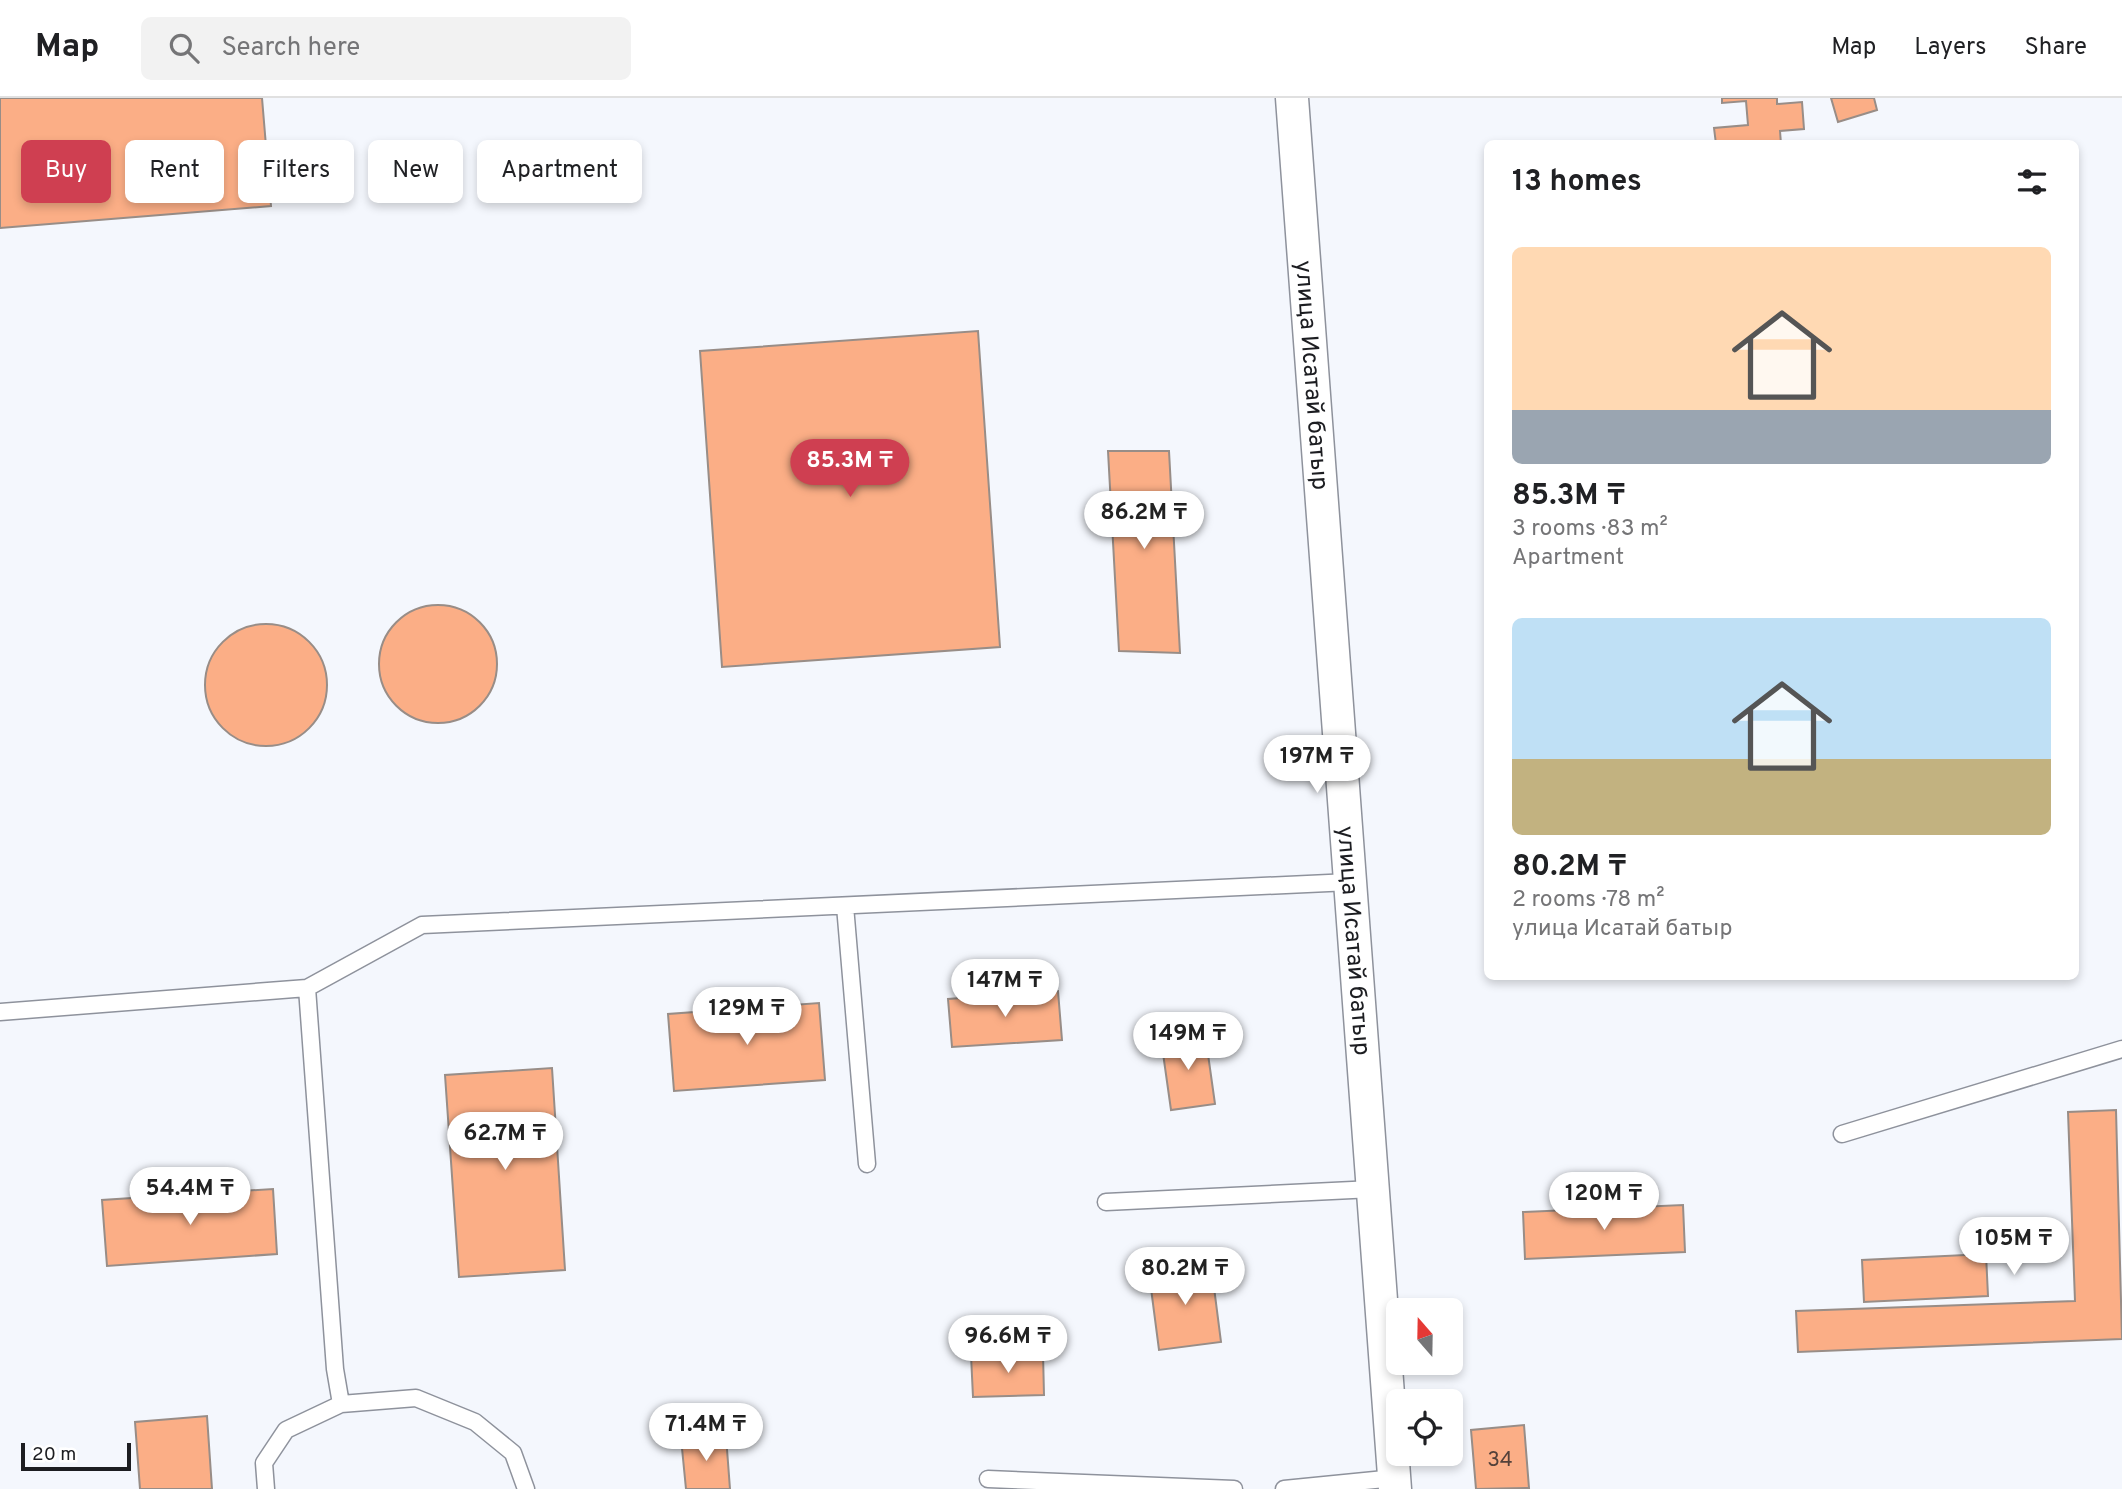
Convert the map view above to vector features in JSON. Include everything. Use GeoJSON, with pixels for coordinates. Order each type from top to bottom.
{"type":"FeatureCollection","features":[{"type":"Feature","properties":{"kind":"street","name":"улица Исатай батыр"},"geometry":{"type":"LineString","coordinates":[[1292,98],[1395,1484]]}},
{"type":"Feature","properties":{"kind":"lane"},"geometry":{"type":"LineString","coordinates":[[0,1012],[307,988],[422,925],[1350,882]]}},
{"type":"Feature","properties":{"kind":"lane"},"geometry":{"type":"LineString","coordinates":[[845,906],[867,1164]]}},
{"type":"Feature","properties":{"kind":"lane"},"geometry":{"type":"LineString","coordinates":[[307,988],[335,1369],[341,1404]]}},
{"type":"Feature","properties":{"kind":"lane"},"geometry":{"type":"LineString","coordinates":[[1842,1134],[2122,1049]]}},
{"type":"Feature","properties":{"kind":"lane"},"geometry":{"type":"LineString","coordinates":[[1106,1202],[1373,1188]]}},
{"type":"Feature","properties":{"kind":"lane"},"geometry":{"type":"LineString","coordinates":[[266,1489],[264,1463],[286,1430],[341,1404],[416,1398],[475,1422],[513,1453],[526,1489]]}},
{"type":"Feature","properties":{"kind":"lane"},"geometry":{"type":"LineString","coordinates":[[988,1479],[1234,1489]]}},
{"type":"Feature","properties":{"kind":"lane"},"geometry":{"type":"LineString","coordinates":[[1284,1489],[1395,1484]]}},
{"type":"Feature","properties":{"kind":"building"},"geometry":{"type":"Polygon","coordinates":[[[0,98],[262,98],[266,140],[238,140],[238,203],[271,203],[271,206],[0,228],[0,98]]]}},
{"type":"Feature","properties":{"kind":"building"},"geometry":{"type":"Polygon","coordinates":[[[1722,98],[1777,98],[1777,104],[1802,102],[1804,129],[1780,131],[1781,140],[1716,140],[1714,128],[1748,125],[1746,101],[1722,103],[1722,98]]]}},
{"type":"Feature","properties":{"kind":"building"},"geometry":{"type":"Polygon","coordinates":[[[1831,98],[1874,98],[1877,110],[1838,122],[1831,98]]]}},
{"type":"Feature","properties":{"kind":"building"},"geometry":{"type":"Polygon","coordinates":[[[978,331],[1000,647],[722,667],[700,351],[978,331]]]}},
{"type":"Feature","properties":{"kind":"building"},"geometry":{"type":"Polygon","coordinates":[[[1108,451],[1169,451],[1180,653],[1119,651],[1108,451]]]}},
{"type":"Feature","properties":{"kind":"building"},"geometry":{"type":"Polygon","coordinates":[[[438,605],[461,609],[480,622],[493,641],[497,664],[493,687],[480,706],[461,719],[438,723],[415,719],[396,706],[383,687],[379,664],[383,641],[396,622],[415,609],[438,605]]]}},
{"type":"Feature","properties":{"kind":"building"},"geometry":{"type":"Polygon","coordinates":[[[266,624],[289,629],[309,642],[322,662],[327,685],[322,708],[309,728],[289,741],[266,746],[243,741],[223,728],[210,708],[205,685],[210,662],[223,642],[243,629],[266,624]]]}},
{"type":"Feature","properties":{"kind":"building"},"geometry":{"type":"Polygon","coordinates":[[[1058,991],[1062,1040],[952,1047],[948,999],[1058,991]]]}},
{"type":"Feature","properties":{"kind":"building"},"geometry":{"type":"Polygon","coordinates":[[[819,1003],[825,1080],[674,1091],[668,1014],[819,1003]]]}},
{"type":"Feature","properties":{"kind":"building"},"geometry":{"type":"Polygon","coordinates":[[[1205,1033],[1215,1104],[1171,1110],[1161,1039],[1205,1033]]]}},
{"type":"Feature","properties":{"kind":"building"},"geometry":{"type":"Polygon","coordinates":[[[552,1068],[565,1270],[459,1277],[445,1075],[552,1068]]]}},
{"type":"Feature","properties":{"kind":"building"},"geometry":{"type":"Polygon","coordinates":[[[2116,1110],[2122,1339],[1798,1352],[1796,1311],[2075,1301],[2068,1112],[2116,1110]]]}},
{"type":"Feature","properties":{"kind":"building"},"geometry":{"type":"Polygon","coordinates":[[[273,1189],[277,1254],[107,1266],[102,1200],[273,1189]]]}},
{"type":"Feature","properties":{"kind":"building"},"geometry":{"type":"Polygon","coordinates":[[[1683,1205],[1685,1252],[1525,1259],[1523,1212],[1683,1205]]]}},
{"type":"Feature","properties":{"kind":"building"},"geometry":{"type":"Polygon","coordinates":[[[1986,1254],[1988,1296],[1864,1302],[1862,1260],[1986,1254]]]}},
{"type":"Feature","properties":{"kind":"building"},"geometry":{"type":"Polygon","coordinates":[[[1211,1264],[1221,1342],[1159,1350],[1149,1273],[1211,1264]]]}},
{"type":"Feature","properties":{"kind":"building"},"geometry":{"type":"Polygon","coordinates":[[[1043,1353],[1044,1395],[973,1397],[971,1355],[1043,1353]]]}},
{"type":"Feature","properties":{"kind":"building"},"geometry":{"type":"Polygon","coordinates":[[[207,1416],[212,1489],[140,1489],[135,1422],[207,1416]]]}},
{"type":"Feature","properties":{"kind":"building"},"geometry":{"type":"Polygon","coordinates":[[[1524,1425],[1529,1488],[1476,1489],[1471,1430],[1524,1425]]]}},
{"type":"Feature","properties":{"kind":"building"},"geometry":{"type":"Polygon","coordinates":[[[726,1436],[730,1489],[686,1489],[681,1438],[726,1436]]]}}]}
